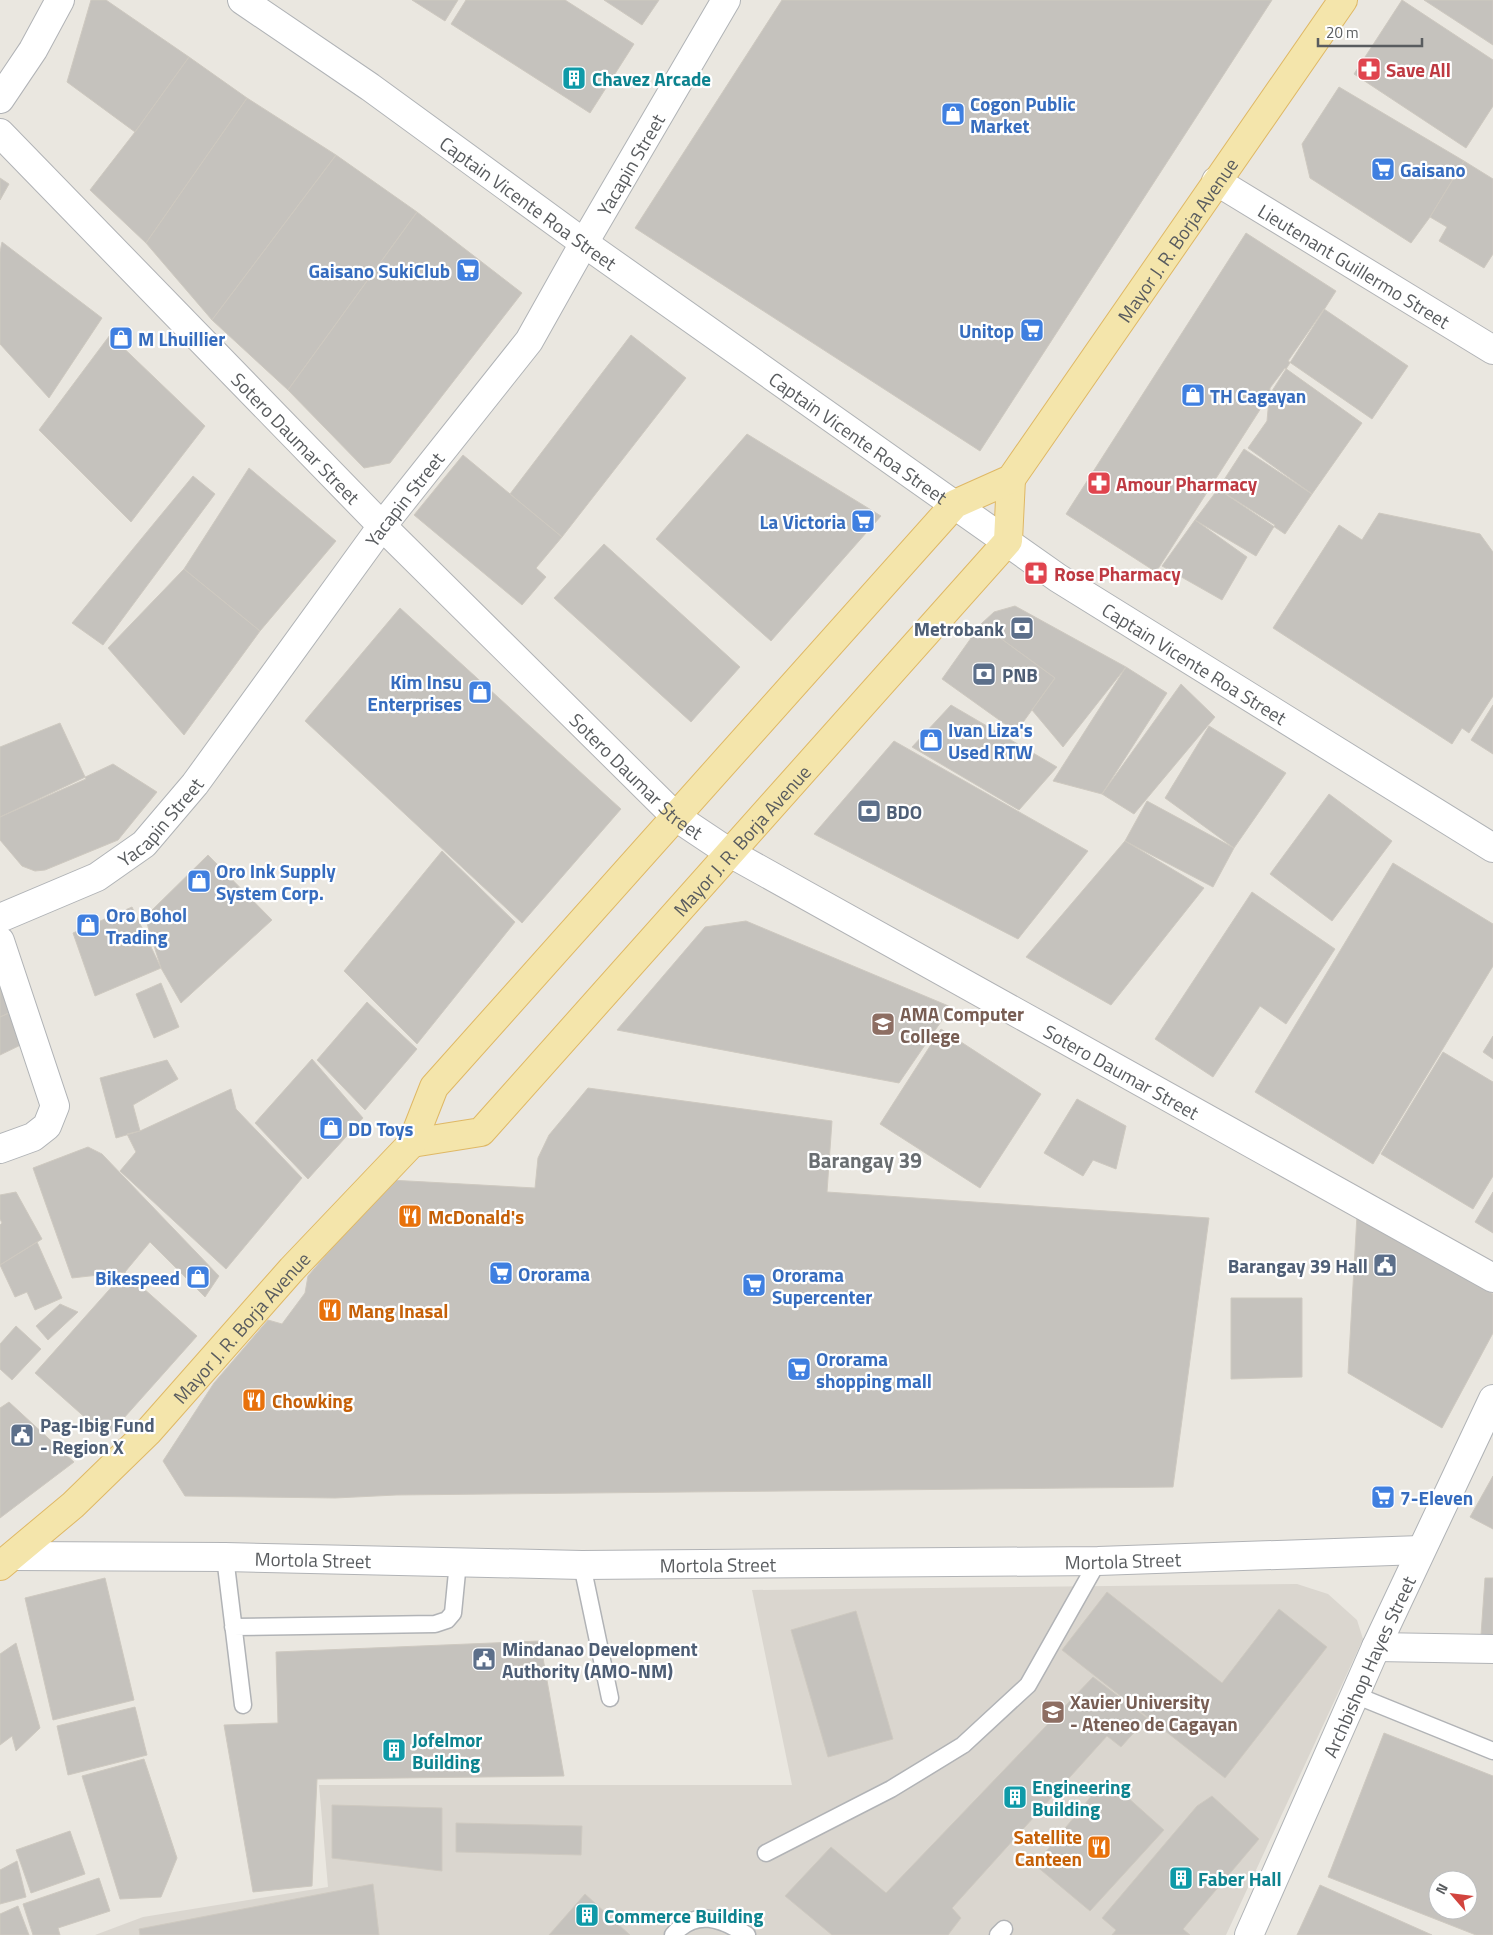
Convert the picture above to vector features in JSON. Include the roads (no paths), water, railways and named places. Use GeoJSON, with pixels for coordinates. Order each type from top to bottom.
{"type":"FeatureCollection","features":[{"type":"Feature","properties":{"kind":"main road","name":"Mayor J. R. Borja Avenue"},"geometry":{"type":"LineString","coordinates":[[7,1561],[73,1505],[148,1432],[292,1269],[412,1143],[434,1087],[956,504],[1011,479],[1342,0]]}},
{"type":"Feature","properties":{"kind":"main road"},"geometry":{"type":"LineString","coordinates":[[1008,541],[1011,479]]}},
{"type":"Feature","properties":{"kind":"main road","name":"Mayor J. R. Borja Avenue"},"geometry":{"type":"LineString","coordinates":[[412,1143],[481,1132],[1008,541]]}},
{"type":"Feature","properties":{"kind":"street"},"geometry":{"type":"LineString","coordinates":[[0,99],[32,50],[60,0]]}},
{"type":"Feature","properties":{"kind":"street","name":"Captain Vicente Roa Street"},"geometry":{"type":"LineString","coordinates":[[242,0],[370,87],[584,243],[956,504],[1058,578],[1493,848]]}},
{"type":"Feature","properties":{"kind":"street","name":"Yacapin Street"},"geometry":{"type":"LineString","coordinates":[[0,918],[97,877],[144,844],[195,784],[382,526],[529,341],[726,0]]}},
{"type":"Feature","properties":{"kind":"street","name":"Sotero Daumar Street"},"geometry":{"type":"LineString","coordinates":[[0,133],[382,526],[676,818],[730,853],[1493,1278]]}},
{"type":"Feature","properties":{"kind":"street","name":"Lieutenant Guillermo Street"},"geometry":{"type":"LineString","coordinates":[[1216,181],[1493,350]]}},
{"type":"Feature","properties":{"kind":"street"},"geometry":{"type":"LineString","coordinates":[[0,941],[54,1106],[47,1126],[33,1137],[0,1149]]}},
{"type":"Feature","properties":{"kind":"street","name":"Archbishop Hayes Street"},"geometry":{"type":"LineString","coordinates":[[1249,1935],[1376,1647],[1493,1399]]}},
{"type":"Feature","properties":{"kind":"street","name":"Mortola Street"},"geometry":{"type":"LineString","coordinates":[[7,1561],[225,1557],[582,1565],[1098,1561],[1421,1550]]}},
{"type":"Feature","properties":{"kind":"street"},"geometry":{"type":"LineString","coordinates":[[1376,1647],[1493,1650]]}},
{"type":"Feature","properties":{"kind":"lane"},"geometry":{"type":"LineString","coordinates":[[225,1557],[244,1705]]}},
{"type":"Feature","properties":{"kind":"lane"},"geometry":{"type":"LineString","coordinates":[[766,1854],[891,1788],[963,1745],[1028,1685],[1098,1561]]}},
{"type":"Feature","properties":{"kind":"lane"},"geometry":{"type":"LineString","coordinates":[[233,1627],[435,1624],[446,1620],[453,1614],[458,1562]]}},
{"type":"Feature","properties":{"kind":"lane"},"geometry":{"type":"LineString","coordinates":[[582,1565],[610,1698]]}},
{"type":"Feature","properties":{"kind":"lane"},"geometry":{"type":"LineString","coordinates":[[1355,1695],[1493,1751]]}},
{"type":"Feature","properties":{"kind":"lane"},"geometry":{"type":"LineString","coordinates":[[673,1935],[699,1918],[716,1919],[747,1935]]}},
{"type":"Feature","properties":{"kind":"place","name":"Save All"},"geometry":{"type":"Point","coordinates":[1369,69]}},
{"type":"Feature","properties":{"kind":"place","name":"Chavez Arcade"},"geometry":{"type":"Point","coordinates":[574,78]}},
{"type":"Feature","properties":{"kind":"place","name":"Cogon Public Market"},"geometry":{"type":"Point","coordinates":[953,114]}},
{"type":"Feature","properties":{"kind":"place","name":"Gaisano"},"geometry":{"type":"Point","coordinates":[1383,169]}},
{"type":"Feature","properties":{"kind":"place","name":"Gaisano SukiClub"},"geometry":{"type":"Point","coordinates":[468,270]}},
{"type":"Feature","properties":{"kind":"place","name":"Unitop"},"geometry":{"type":"Point","coordinates":[1032,330]}},
{"type":"Feature","properties":{"kind":"place","name":"M Lhuillier"},"geometry":{"type":"Point","coordinates":[121,338]}},
{"type":"Feature","properties":{"kind":"place","name":"TH Cagayan"},"geometry":{"type":"Point","coordinates":[1193,395]}},
{"type":"Feature","properties":{"kind":"place","name":"Amour Pharmacy"},"geometry":{"type":"Point","coordinates":[1099,483]}},
{"type":"Feature","properties":{"kind":"place","name":"La Victoria"},"geometry":{"type":"Point","coordinates":[863,521]}},
{"type":"Feature","properties":{"kind":"place","name":"Rose Pharmacy"},"geometry":{"type":"Point","coordinates":[1036,573]}},
{"type":"Feature","properties":{"kind":"place","name":"Metrobank"},"geometry":{"type":"Point","coordinates":[1022,628]}},
{"type":"Feature","properties":{"kind":"place","name":"PNB"},"geometry":{"type":"Point","coordinates":[984,674]}},
{"type":"Feature","properties":{"kind":"place","name":"Kim Insu Enterprises"},"geometry":{"type":"Point","coordinates":[480,692]}},
{"type":"Feature","properties":{"kind":"place","name":"Ivan Liza's Used RTW"},"geometry":{"type":"Point","coordinates":[931,740]}},
{"type":"Feature","properties":{"kind":"place","name":"BDO"},"geometry":{"type":"Point","coordinates":[869,811]}},
{"type":"Feature","properties":{"kind":"place","name":"Oro Ink Supply System Corp."},"geometry":{"type":"Point","coordinates":[199,881]}},
{"type":"Feature","properties":{"kind":"place","name":"Oro Bohol Trading"},"geometry":{"type":"Point","coordinates":[88,925]}},
{"type":"Feature","properties":{"kind":"place","name":"AMA Computer College"},"geometry":{"type":"Point","coordinates":[883,1024]}},
{"type":"Feature","properties":{"kind":"place","name":"DD Toys"},"geometry":{"type":"Point","coordinates":[331,1128]}},
{"type":"Feature","properties":{"kind":"place","name":"McDonald's"},"geometry":{"type":"Point","coordinates":[410,1216]}},
{"type":"Feature","properties":{"kind":"place","name":"Barangay 39 Hall"},"geometry":{"type":"Point","coordinates":[1385,1265]}},
{"type":"Feature","properties":{"kind":"place","name":"Ororama"},"geometry":{"type":"Point","coordinates":[501,1273]}},
{"type":"Feature","properties":{"kind":"place","name":"Bikespeed"},"geometry":{"type":"Point","coordinates":[198,1277]}},
{"type":"Feature","properties":{"kind":"place","name":"Ororama Supercenter"},"geometry":{"type":"Point","coordinates":[754,1285]}},
{"type":"Feature","properties":{"kind":"place","name":"Mang Inasal"},"geometry":{"type":"Point","coordinates":[330,1310]}},
{"type":"Feature","properties":{"kind":"place","name":"Ororama shopping mall"},"geometry":{"type":"Point","coordinates":[799,1369]}},
{"type":"Feature","properties":{"kind":"place","name":"Chowking"},"geometry":{"type":"Point","coordinates":[254,1400]}},
{"type":"Feature","properties":{"kind":"place","name":"Pag-Ibig Fund - Region X"},"geometry":{"type":"Point","coordinates":[22,1435]}},
{"type":"Feature","properties":{"kind":"place","name":"7-Eleven"},"geometry":{"type":"Point","coordinates":[1383,1497]}},
{"type":"Feature","properties":{"kind":"place","name":"Mindanao Development Authority (AMO-NM)"},"geometry":{"type":"Point","coordinates":[484,1659]}},
{"type":"Feature","properties":{"kind":"place","name":"Xavier University - Ateneo de Cagayan"},"geometry":{"type":"Point","coordinates":[1053,1712]}},
{"type":"Feature","properties":{"kind":"place","name":"Jofelmor Building"},"geometry":{"type":"Point","coordinates":[394,1750]}},
{"type":"Feature","properties":{"kind":"place","name":"Engineering Building"},"geometry":{"type":"Point","coordinates":[1015,1797]}},
{"type":"Feature","properties":{"kind":"place","name":"Satellite Canteen"},"geometry":{"type":"Point","coordinates":[1099,1847]}},
{"type":"Feature","properties":{"kind":"place","name":"Faber Hall"},"geometry":{"type":"Point","coordinates":[1181,1878]}},
{"type":"Feature","properties":{"kind":"place","name":"Commerce Building"},"geometry":{"type":"Point","coordinates":[587,1915]}},
{"type":"Feature","properties":{"kind":"district","name":"Barangay 39"},"geometry":{"type":"Point","coordinates":[865,1160]}}]}
